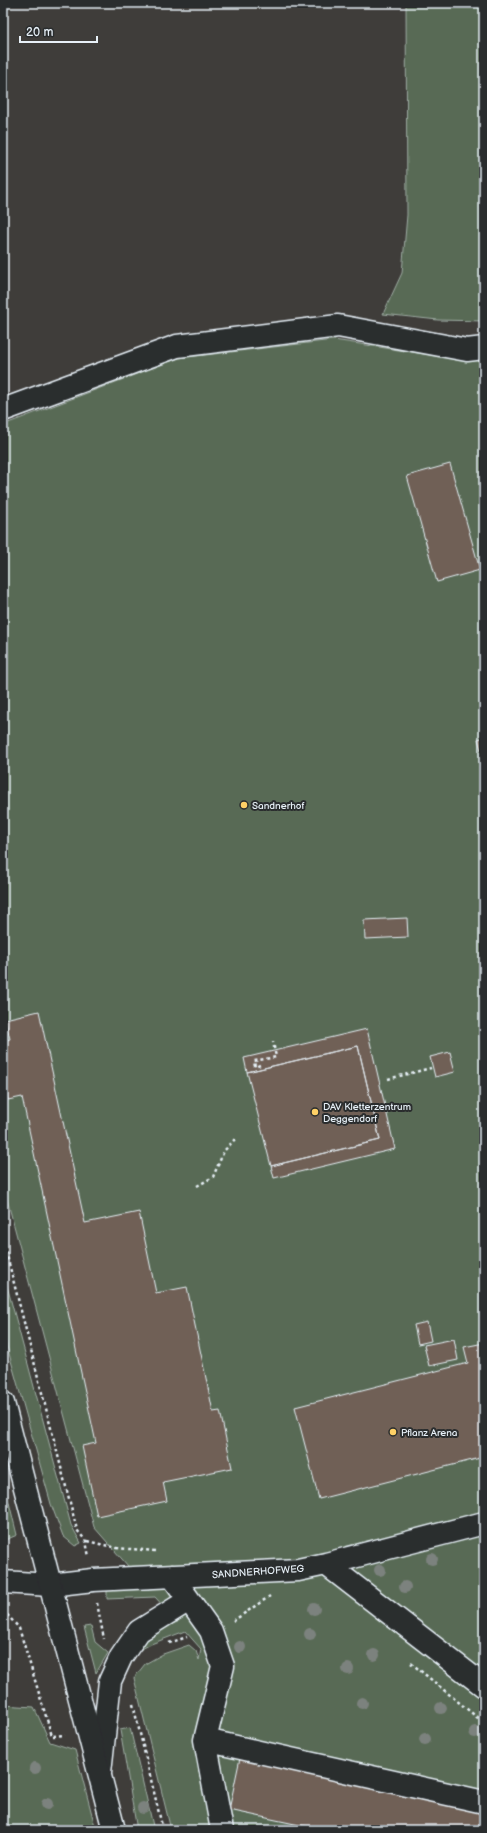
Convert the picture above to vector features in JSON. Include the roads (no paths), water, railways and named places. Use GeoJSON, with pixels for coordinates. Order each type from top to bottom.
{"type":"FeatureCollection","features":[{"type":"Feature","properties":{"kind":"street"},"geometry":{"type":"LineString","coordinates":[[3,410],[177,346],[338,326],[467,350],[484,348]]}},
{"type":"Feature","properties":{"kind":"street"},"geometry":{"type":"LineString","coordinates":[[3,1403],[114,1830]]}},
{"type":"Feature","properties":{"kind":"street","name":"SANDNERHOFWEG"},"geometry":{"type":"LineString","coordinates":[[3,1582],[50,1585],[93,1580],[298,1570],[484,1523]]}},
{"type":"Feature","properties":{"kind":"street"},"geometry":{"type":"LineString","coordinates":[[326,1564],[484,1686]]}},
{"type":"Feature","properties":{"kind":"street"},"geometry":{"type":"LineString","coordinates":[[172,1576],[211,1631],[223,1666],[205,1740],[222,1830]]}},
{"type":"Feature","properties":{"kind":"street"},"geometry":{"type":"LineString","coordinates":[[100,1776],[110,1681],[121,1657],[139,1631],[189,1600]]}},
{"type":"Feature","properties":{"kind":"street"},"geometry":{"type":"LineString","coordinates":[[205,1740],[484,1802]]}},
{"type":"Feature","properties":{"kind":"place","name":"Sandnerhof"},"geometry":{"type":"Point","coordinates":[244,805]}},
{"type":"Feature","properties":{"kind":"place","name":"DAV Kletterzentrum Deggendorf"},"geometry":{"type":"Point","coordinates":[315,1112]}},
{"type":"Feature","properties":{"kind":"place","name":"Pflanz Arena"},"geometry":{"type":"Point","coordinates":[393,1432]}}]}
